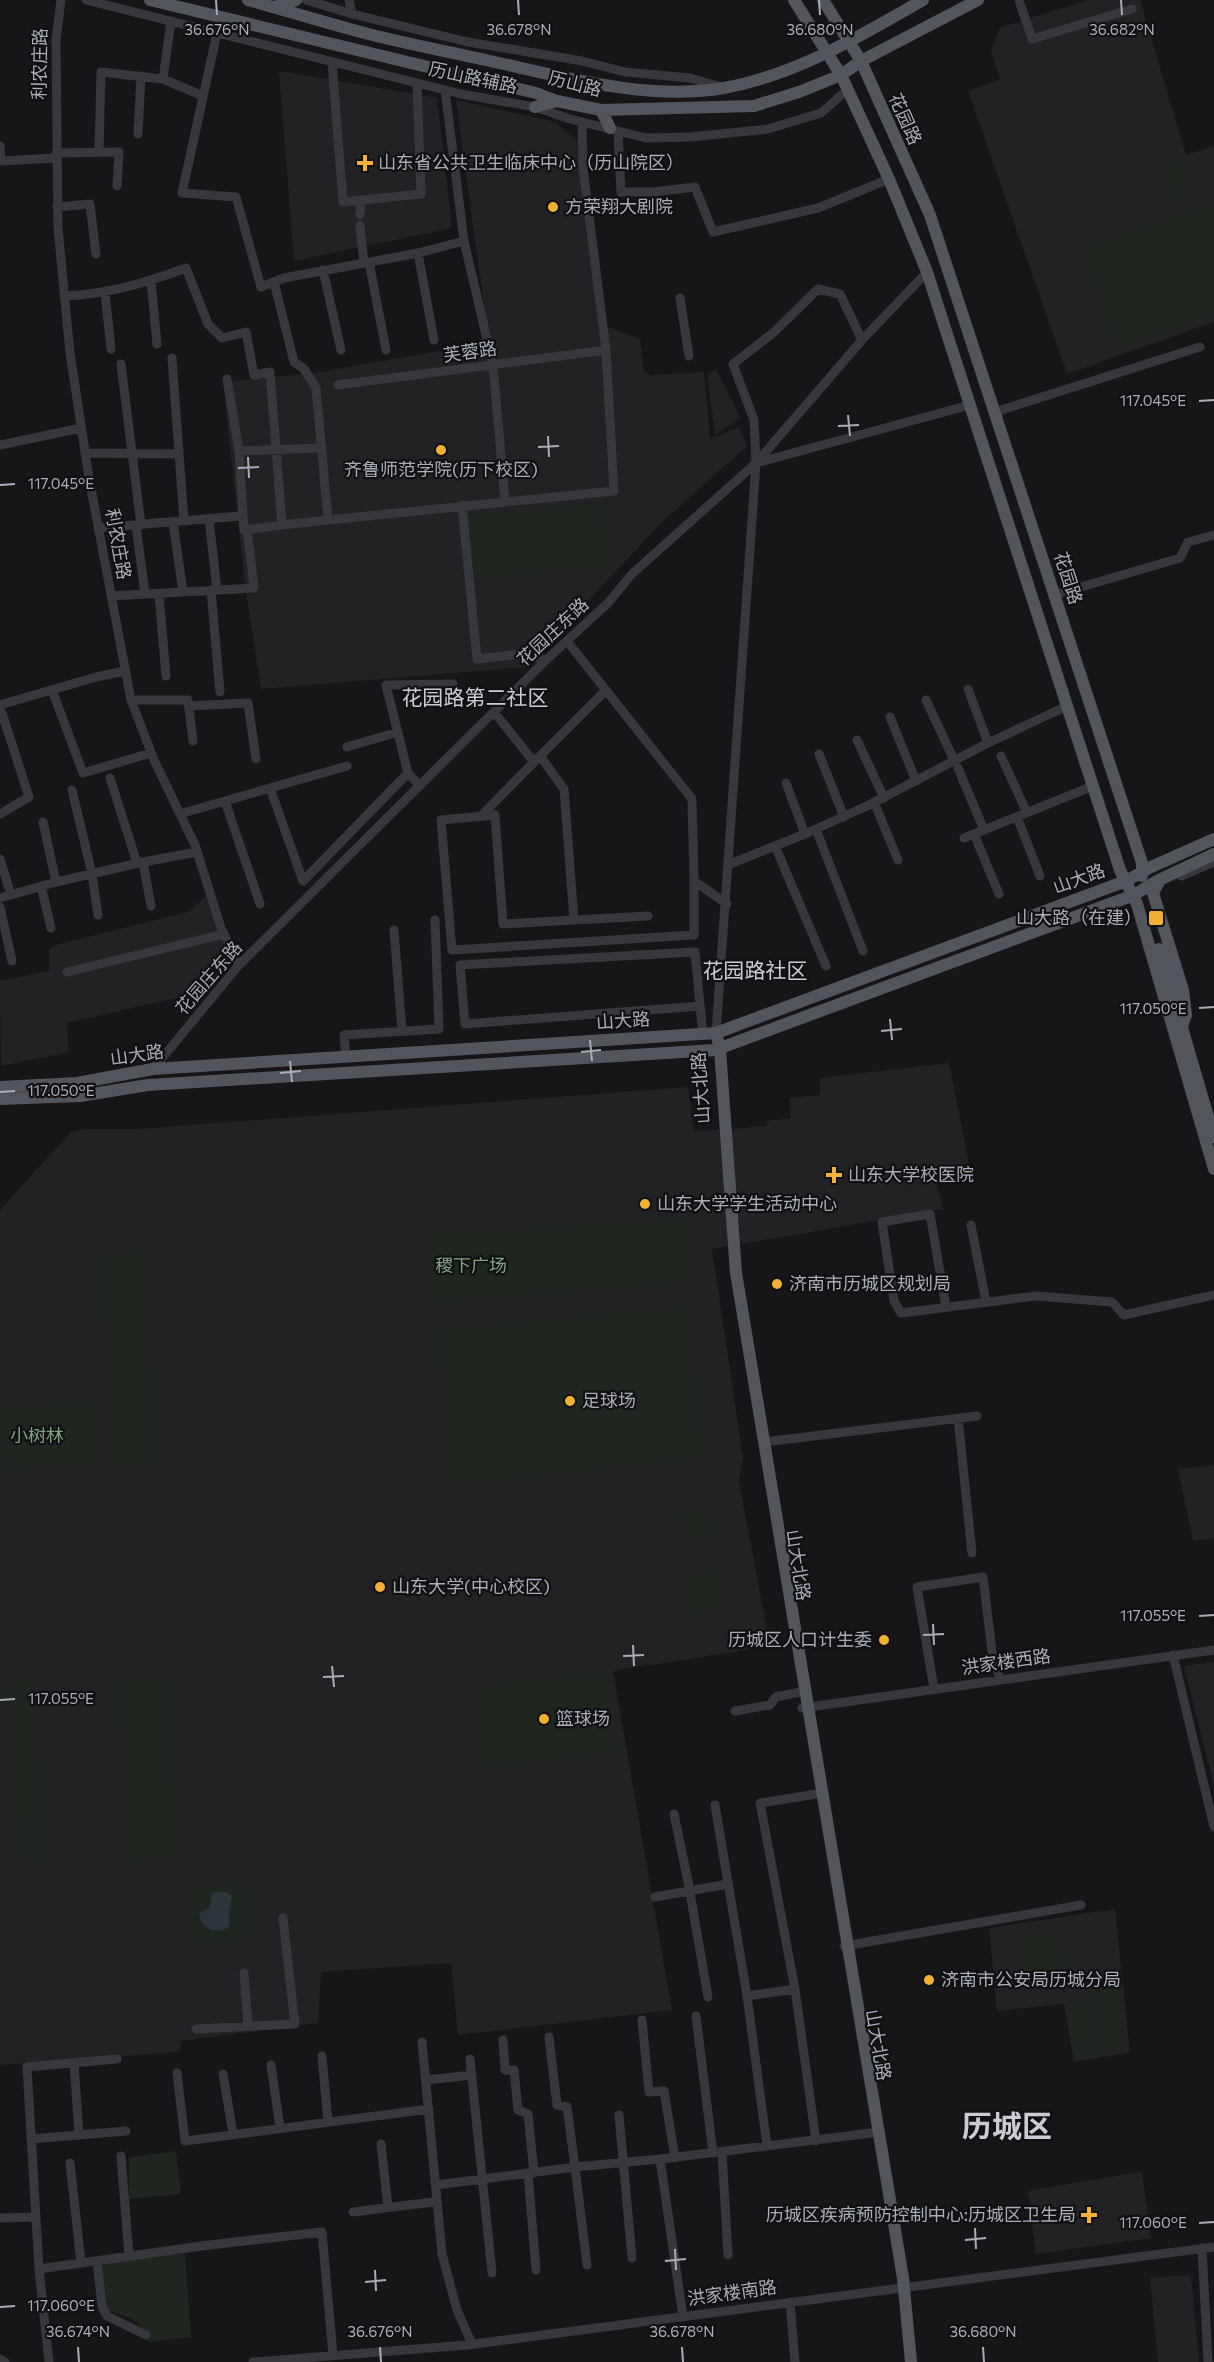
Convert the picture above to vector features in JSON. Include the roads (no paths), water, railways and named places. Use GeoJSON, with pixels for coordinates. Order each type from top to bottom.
{"type":"FeatureCollection","features":[{"type":"Feature","properties":{"kind":"main road","name":"历山路"},"geometry":{"type":"LineString","coordinates":[[150,0],[536,93],[557,101],[601,111],[754,106],[799,92],[841,75],[861,61],[978,0]]}},
{"type":"Feature","properties":{"kind":"main road","name":"历山路"},"geometry":{"type":"LineString","coordinates":[[248,0],[358,31],[547,75],[618,87],[685,91],[723,88],[767,77],[850,42],[923,0]]}},
{"type":"Feature","properties":{"kind":"main road"},"geometry":{"type":"LineString","coordinates":[[274,7],[296,0]]}},
{"type":"Feature","properties":{"kind":"main road","name":"花园路"},"geometry":{"type":"LineString","coordinates":[[794,0],[841,75],[889,179],[927,272],[1122,874],[1138,893],[1182,1027],[1214,1137]]}},
{"type":"Feature","properties":{"kind":"main road","name":"花园路"},"geometry":{"type":"LineString","coordinates":[[823,0],[861,61],[930,215],[1143,867],[1138,893],[1214,1169]]}},
{"type":"Feature","properties":{"kind":"main road"},"geometry":{"type":"LineString","coordinates":[[535,107],[557,101]]}},
{"type":"Feature","properties":{"kind":"main road"},"geometry":{"type":"LineString","coordinates":[[601,111],[614,129]]}},
{"type":"Feature","properties":{"kind":"main road","name":"山大路"},"geometry":{"type":"LineString","coordinates":[[0,1087],[77,1083],[153,1070],[716,1033],[1126,881],[1214,840]]}},
{"type":"Feature","properties":{"kind":"main road","name":"山大路"},"geometry":{"type":"LineString","coordinates":[[0,1099],[80,1096],[148,1084],[718,1050],[1138,893],[1214,854]]}},
{"type":"Feature","properties":{"kind":"main road"},"geometry":{"type":"LineString","coordinates":[[1159,883],[1153,893],[1183,990],[1186,1015],[1182,1027]]}},
{"type":"Feature","properties":{"kind":"main road","name":"山大北路"},"geometry":{"type":"LineString","coordinates":[[716,1033],[736,1273],[805,1707],[902,2287],[909,2362]]}},
{"type":"Feature","properties":{"kind":"main road","name":"山大北路"},"geometry":{"type":"LineString","coordinates":[[718,1050],[733,1284],[800,1692],[805,1707],[817,1794],[845,1945]]}},
{"type":"Feature","properties":{"kind":"street","name":"利农庄路"},"geometry":{"type":"LineString","coordinates":[[61,0],[56,40],[57,207],[70,353],[98,528],[132,700],[151,753],[197,852],[224,934],[239,965]]}},
{"type":"Feature","properties":{"kind":"street","name":"历山路辅路"},"geometry":{"type":"LineString","coordinates":[[86,0],[445,90],[535,107],[582,122],[646,138],[690,137],[768,129],[821,113],[848,90]]}},
{"type":"Feature","properties":{"kind":"street","name":"历山路辅路"},"geometry":{"type":"LineString","coordinates":[[306,0],[352,14],[468,42],[582,61],[625,72],[690,78],[723,88]]}},
{"type":"Feature","properties":{"kind":"street"},"geometry":{"type":"LineString","coordinates":[[349,0],[352,14]]}},
{"type":"Feature","properties":{"kind":"street"},"geometry":{"type":"LineString","coordinates":[[1019,0],[1032,39],[1132,9]]}},
{"type":"Feature","properties":{"kind":"street"},"geometry":{"type":"LineString","coordinates":[[163,79],[171,21]]}},
{"type":"Feature","properties":{"kind":"street"},"geometry":{"type":"LineString","coordinates":[[217,33],[182,194],[236,197],[261,287],[284,278],[418,253],[464,241]]}},
{"type":"Feature","properties":{"kind":"street"},"geometry":{"type":"LineString","coordinates":[[332,62],[343,202],[421,194],[417,83]]}},
{"type":"Feature","properties":{"kind":"street"},"geometry":{"type":"LineString","coordinates":[[99,152],[101,72],[163,79],[203,96]]}},
{"type":"Feature","properties":{"kind":"street"},"geometry":{"type":"LineString","coordinates":[[138,134],[141,76]]}},
{"type":"Feature","properties":{"kind":"street"},"geometry":{"type":"LineString","coordinates":[[445,90],[464,241],[492,365],[505,501]]}},
{"type":"Feature","properties":{"kind":"street"},"geometry":{"type":"LineString","coordinates":[[227,380],[239,451],[244,530],[351,516],[614,491],[606,350],[583,168],[582,122]]}},
{"type":"Feature","properties":{"kind":"street"},"geometry":{"type":"LineString","coordinates":[[614,129],[621,192],[652,192],[695,187],[713,232],[818,208],[889,179]]}},
{"type":"Feature","properties":{"kind":"street"},"geometry":{"type":"LineString","coordinates":[[0,146],[1,161],[119,152],[117,186]]}},
{"type":"Feature","properties":{"kind":"street"},"geometry":{"type":"LineString","coordinates":[[361,200],[360,220],[386,350]]}},
{"type":"Feature","properties":{"kind":"street"},"geometry":{"type":"LineString","coordinates":[[57,207],[90,204],[96,254]]}},
{"type":"Feature","properties":{"kind":"street"},"geometry":{"type":"LineString","coordinates":[[418,253],[434,340]]}},
{"type":"Feature","properties":{"kind":"street"},"geometry":{"type":"LineString","coordinates":[[64,296],[105,292],[151,281],[186,268],[208,324],[222,338],[246,332],[254,375],[270,372],[282,525]]}},
{"type":"Feature","properties":{"kind":"street"},"geometry":{"type":"LineString","coordinates":[[323,270],[341,350]]}},
{"type":"Feature","properties":{"kind":"street","name":"花园庄东路"},"geometry":{"type":"LineString","coordinates":[[153,1070],[239,965],[546,660],[608,603],[632,574],[756,463],[862,340],[927,272]]}},
{"type":"Feature","properties":{"kind":"street"},"geometry":{"type":"LineString","coordinates":[[151,281],[157,344]]}},
{"type":"Feature","properties":{"kind":"street"},"geometry":{"type":"LineString","coordinates":[[274,282],[294,362],[304,369],[316,388],[328,520]]}},
{"type":"Feature","properties":{"kind":"street"},"geometry":{"type":"LineString","coordinates":[[716,1033],[730,864],[756,463],[754,420],[734,364],[773,333],[818,289],[840,294],[862,340]]}},
{"type":"Feature","properties":{"kind":"street"},"geometry":{"type":"LineString","coordinates":[[105,292],[111,349]]}},
{"type":"Feature","properties":{"kind":"street"},"geometry":{"type":"LineString","coordinates":[[680,298],[688,356]]}},
{"type":"Feature","properties":{"kind":"street"},"geometry":{"type":"LineString","coordinates":[[995,412],[1200,347]]}},
{"type":"Feature","properties":{"kind":"street","name":"芙蓉路"},"geometry":{"type":"LineString","coordinates":[[338,386],[606,350]]}},
{"type":"Feature","properties":{"kind":"street"},"geometry":{"type":"LineString","coordinates":[[172,358],[184,521]]}},
{"type":"Feature","properties":{"kind":"street"},"geometry":{"type":"LineString","coordinates":[[121,364],[145,594]]}},
{"type":"Feature","properties":{"kind":"street"},"geometry":{"type":"LineString","coordinates":[[756,463],[970,405]]}},
{"type":"Feature","properties":{"kind":"street"},"geometry":{"type":"LineString","coordinates":[[0,445],[81,428]]}},
{"type":"Feature","properties":{"kind":"street"},"geometry":{"type":"LineString","coordinates":[[239,451],[321,448]]}},
{"type":"Feature","properties":{"kind":"street"},"geometry":{"type":"LineString","coordinates":[[85,453],[179,454]]}},
{"type":"Feature","properties":{"kind":"street"},"geometry":{"type":"LineString","coordinates":[[462,506],[477,659],[520,654],[546,660]]}},
{"type":"Feature","properties":{"kind":"street"},"geometry":{"type":"LineString","coordinates":[[98,528],[240,516]]}},
{"type":"Feature","properties":{"kind":"street"},"geometry":{"type":"LineString","coordinates":[[209,519],[220,692]]}},
{"type":"Feature","properties":{"kind":"street"},"geometry":{"type":"LineString","coordinates":[[173,522],[183,592]]}},
{"type":"Feature","properties":{"kind":"street"},"geometry":{"type":"LineString","coordinates":[[111,597],[254,588],[247,529]]}},
{"type":"Feature","properties":{"kind":"street"},"geometry":{"type":"LineString","coordinates":[[1054,594],[1180,558],[1188,542],[1214,535]]}},
{"type":"Feature","properties":{"kind":"street"},"geometry":{"type":"LineString","coordinates":[[159,594],[166,676]]}},
{"type":"Feature","properties":{"kind":"street"},"geometry":{"type":"LineString","coordinates":[[567,641],[692,799],[694,935],[452,950],[441,820],[495,815],[503,924],[648,916]]}},
{"type":"Feature","properties":{"kind":"street"},"geometry":{"type":"LineString","coordinates":[[0,814],[29,797],[0,706],[96,676],[125,671]]}},
{"type":"Feature","properties":{"kind":"street"},"geometry":{"type":"LineString","coordinates":[[420,786],[408,773],[386,685],[453,684]]}},
{"type":"Feature","properties":{"kind":"street"},"geometry":{"type":"LineString","coordinates":[[968,689],[988,743]]}},
{"type":"Feature","properties":{"kind":"street"},"geometry":{"type":"LineString","coordinates":[[52,690],[83,773],[151,753]]}},
{"type":"Feature","properties":{"kind":"street"},"geometry":{"type":"LineString","coordinates":[[481,816],[606,690]]}},
{"type":"Feature","properties":{"kind":"street"},"geometry":{"type":"LineString","coordinates":[[132,700],[188,700],[193,741]]}},
{"type":"Feature","properties":{"kind":"street"},"geometry":{"type":"LineString","coordinates":[[926,700],[984,830]]}},
{"type":"Feature","properties":{"kind":"street"},"geometry":{"type":"LineString","coordinates":[[188,706],[248,703],[256,759]]}},
{"type":"Feature","properties":{"kind":"street"},"geometry":{"type":"LineString","coordinates":[[730,864],[844,817],[956,765],[988,743],[1067,706]]}},
{"type":"Feature","properties":{"kind":"street"},"geometry":{"type":"LineString","coordinates":[[494,712],[564,789],[574,920]]}},
{"type":"Feature","properties":{"kind":"street"},"geometry":{"type":"LineString","coordinates":[[890,717],[916,782]]}},
{"type":"Feature","properties":{"kind":"street"},"geometry":{"type":"LineString","coordinates":[[347,747],[398,732]]}},
{"type":"Feature","properties":{"kind":"street"},"geometry":{"type":"LineString","coordinates":[[857,740],[898,860]]}},
{"type":"Feature","properties":{"kind":"street"},"geometry":{"type":"LineString","coordinates":[[819,754],[844,817]]}},
{"type":"Feature","properties":{"kind":"street"},"geometry":{"type":"LineString","coordinates":[[1001,756],[1040,876]]}},
{"type":"Feature","properties":{"kind":"street"},"geometry":{"type":"LineString","coordinates":[[183,813],[347,766]]}},
{"type":"Feature","properties":{"kind":"street"},"geometry":{"type":"LineString","coordinates":[[270,788],[303,881],[408,773]]}},
{"type":"Feature","properties":{"kind":"street"},"geometry":{"type":"LineString","coordinates":[[110,778],[140,863],[151,906]]}},
{"type":"Feature","properties":{"kind":"street"},"geometry":{"type":"LineString","coordinates":[[786,783],[805,834]]}},
{"type":"Feature","properties":{"kind":"street"},"geometry":{"type":"LineString","coordinates":[[964,838],[1093,786]]}},
{"type":"Feature","properties":{"kind":"street"},"geometry":{"type":"LineString","coordinates":[[72,790],[92,874],[98,915]]}},
{"type":"Feature","properties":{"kind":"street"},"geometry":{"type":"LineString","coordinates":[[225,801],[260,904]]}},
{"type":"Feature","properties":{"kind":"street"},"geometry":{"type":"LineString","coordinates":[[43,822],[56,882]]}},
{"type":"Feature","properties":{"kind":"street"},"geometry":{"type":"LineString","coordinates":[[816,829],[862,951]]}},
{"type":"Feature","properties":{"kind":"street"},"geometry":{"type":"LineString","coordinates":[[975,834],[999,894]]}},
{"type":"Feature","properties":{"kind":"street"},"geometry":{"type":"LineString","coordinates":[[775,846],[825,966]]}},
{"type":"Feature","properties":{"kind":"street"},"geometry":{"type":"LineString","coordinates":[[0,898],[56,882],[197,852]]}},
{"type":"Feature","properties":{"kind":"street"},"geometry":{"type":"LineString","coordinates":[[0,859],[11,895]]}},
{"type":"Feature","properties":{"kind":"street","name":"山大路"},"geometry":{"type":"LineString","coordinates":[[1159,883],[1214,862]]}},
{"type":"Feature","properties":{"kind":"street"},"geometry":{"type":"LineString","coordinates":[[694,881],[727,904]]}},
{"type":"Feature","properties":{"kind":"street"},"geometry":{"type":"LineString","coordinates":[[41,886],[51,928]]}},
{"type":"Feature","properties":{"kind":"street"},"geometry":{"type":"LineString","coordinates":[[0,907],[12,961]]}},
{"type":"Feature","properties":{"kind":"street"},"geometry":{"type":"LineString","coordinates":[[346,1057],[344,1035],[439,1029],[435,920]]}},
{"type":"Feature","properties":{"kind":"street"},"geometry":{"type":"LineString","coordinates":[[394,930],[402,1031]]}},
{"type":"Feature","properties":{"kind":"street"},"geometry":{"type":"LineString","coordinates":[[67,972],[224,934]]}},
{"type":"Feature","properties":{"kind":"street"},"geometry":{"type":"LineString","coordinates":[[700,1006],[465,1023],[460,965],[695,952],[702,1026]]}},
{"type":"Feature","properties":{"kind":"street"},"geometry":{"type":"LineString","coordinates":[[946,1307],[930,1214],[882,1222],[894,1301],[901,1313],[1036,1296],[1112,1302],[1124,1315],[1214,1295]]}},
{"type":"Feature","properties":{"kind":"street"},"geometry":{"type":"LineString","coordinates":[[971,1225],[986,1302]]}},
{"type":"Feature","properties":{"kind":"street"},"geometry":{"type":"LineString","coordinates":[[764,1442],[976,1416]]}},
{"type":"Feature","properties":{"kind":"street"},"geometry":{"type":"LineString","coordinates":[[958,1418],[972,1553]]}},
{"type":"Feature","properties":{"kind":"street"},"geometry":{"type":"LineString","coordinates":[[933,1689],[917,1587],[983,1577],[993,1660],[1002,1680]]}},
{"type":"Feature","properties":{"kind":"street","name":"洪家楼西路"},"geometry":{"type":"LineString","coordinates":[[805,1707],[1214,1650]]}},
{"type":"Feature","properties":{"kind":"street"},"geometry":{"type":"LineString","coordinates":[[1173,1655],[1214,1827]]}},
{"type":"Feature","properties":{"kind":"street"},"geometry":{"type":"LineString","coordinates":[[735,1711],[770,1705],[776,1697],[800,1692]]}},
{"type":"Feature","properties":{"kind":"street"},"geometry":{"type":"LineString","coordinates":[[816,2141],[795,1989],[760,1803],[817,1794]]}},
{"type":"Feature","properties":{"kind":"street"},"geometry":{"type":"LineString","coordinates":[[715,1805],[747,1996],[767,2146]]}},
{"type":"Feature","properties":{"kind":"street"},"geometry":{"type":"LineString","coordinates":[[674,1814],[708,1997]]}},
{"type":"Feature","properties":{"kind":"street"},"geometry":{"type":"LineString","coordinates":[[656,1897],[689,1889],[728,1884]]}},
{"type":"Feature","properties":{"kind":"street"},"geometry":{"type":"LineString","coordinates":[[845,1945],[1081,1905]]}},
{"type":"Feature","properties":{"kind":"street"},"geometry":{"type":"LineString","coordinates":[[196,2029],[295,2024],[283,1918]]}},
{"type":"Feature","properties":{"kind":"street"},"geometry":{"type":"LineString","coordinates":[[244,1973],[248,2026]]}},
{"type":"Feature","properties":{"kind":"street"},"geometry":{"type":"LineString","coordinates":[[747,1996],[795,1989]]}},
{"type":"Feature","properties":{"kind":"street"},"geometry":{"type":"LineString","coordinates":[[696,2016],[717,2152],[728,2255]]}},
{"type":"Feature","properties":{"kind":"street"},"geometry":{"type":"LineString","coordinates":[[642,2020],[649,2092],[664,2091],[675,2158]]}},
{"type":"Feature","properties":{"kind":"street"},"geometry":{"type":"LineString","coordinates":[[549,2037],[557,2105],[567,2107],[587,2265]]}},
{"type":"Feature","properties":{"kind":"street"},"geometry":{"type":"LineString","coordinates":[[503,2040],[505,2070],[513,2070],[518,2110],[528,2114],[536,2270]]}},
{"type":"Feature","properties":{"kind":"street"},"geometry":{"type":"LineString","coordinates":[[422,2042],[442,2254],[457,2310],[470,2345]]}},
{"type":"Feature","properties":{"kind":"street"},"geometry":{"type":"LineString","coordinates":[[322,2056],[328,2122]]}},
{"type":"Feature","properties":{"kind":"street"},"geometry":{"type":"LineString","coordinates":[[49,2362],[39,2269],[27,2067],[117,2059]]}},
{"type":"Feature","properties":{"kind":"street"},"geometry":{"type":"LineString","coordinates":[[470,2059],[492,2273]]}},
{"type":"Feature","properties":{"kind":"street"},"geometry":{"type":"LineString","coordinates":[[74,2063],[79,2135]]}},
{"type":"Feature","properties":{"kind":"street"},"geometry":{"type":"LineString","coordinates":[[271,2065],[280,2128]]}},
{"type":"Feature","properties":{"kind":"street"},"geometry":{"type":"LineString","coordinates":[[177,2073],[185,2140],[429,2109]]}},
{"type":"Feature","properties":{"kind":"street"},"geometry":{"type":"LineString","coordinates":[[223,2074],[232,2134]]}},
{"type":"Feature","properties":{"kind":"street"},"geometry":{"type":"LineString","coordinates":[[426,2080],[472,2075]]}},
{"type":"Feature","properties":{"kind":"street"},"geometry":{"type":"LineString","coordinates":[[619,2115],[632,2258]]}},
{"type":"Feature","properties":{"kind":"street"},"geometry":{"type":"LineString","coordinates":[[31,2139],[126,2131]]}},
{"type":"Feature","properties":{"kind":"street"},"geometry":{"type":"LineString","coordinates":[[436,2188],[531,2173],[877,2133]]}},
{"type":"Feature","properties":{"kind":"street"},"geometry":{"type":"LineString","coordinates":[[381,2144],[388,2207]]}},
{"type":"Feature","properties":{"kind":"street"},"geometry":{"type":"LineString","coordinates":[[121,2156],[129,2256]]}},
{"type":"Feature","properties":{"kind":"street"},"geometry":{"type":"LineString","coordinates":[[660,2159],[683,2317]]}},
{"type":"Feature","properties":{"kind":"street"},"geometry":{"type":"LineString","coordinates":[[70,2163],[81,2263]]}},
{"type":"Feature","properties":{"kind":"street"},"geometry":{"type":"LineString","coordinates":[[436,2188],[433,2202],[438,2255],[453,2312],[462,2337],[470,2345]]}},
{"type":"Feature","properties":{"kind":"street"},"geometry":{"type":"LineString","coordinates":[[353,2212],[433,2202]]}},
{"type":"Feature","properties":{"kind":"street"},"geometry":{"type":"LineString","coordinates":[[0,2218],[36,2217]]}},
{"type":"Feature","properties":{"kind":"street"},"geometry":{"type":"LineString","coordinates":[[39,2269],[322,2232],[333,2355]]}},
{"type":"Feature","properties":{"kind":"street","name":"洪家楼南路"},"geometry":{"type":"LineString","coordinates":[[253,2362],[304,2360],[333,2355],[470,2345],[1214,2247]]}},
{"type":"Feature","properties":{"kind":"street"},"geometry":{"type":"LineString","coordinates":[[1202,2248],[1208,2362]]}},
{"type":"Feature","properties":{"kind":"street"},"geometry":{"type":"LineString","coordinates":[[97,2261],[102,2306],[107,2316],[146,2335]]}},
{"type":"Feature","properties":{"kind":"street"},"geometry":{"type":"LineString","coordinates":[[790,2302],[795,2362]]}},
{"type":"Feature","properties":{"kind":"street"},"geometry":{"type":"LineString","coordinates":[[0,2360],[5,2362]]}},
{"type":"Feature","properties":{"kind":"place","name":"山东省公共卫生临床中心（历山院区）"},"geometry":{"type":"Point","coordinates":[365,163]}},
{"type":"Feature","properties":{"kind":"place","name":"方荣翔大剧院"},"geometry":{"type":"Point","coordinates":[553,207]}},
{"type":"Feature","properties":{"kind":"place","name":"齐鲁师范学院(历下校区)"},"geometry":{"type":"Point","coordinates":[441,450]}},
{"type":"Feature","properties":{"kind":"place","name":"山大路（在建）"},"geometry":{"type":"Point","coordinates":[1156,918]}},
{"type":"Feature","properties":{"kind":"place","name":"山东大学校医院"},"geometry":{"type":"Point","coordinates":[834,1175]}},
{"type":"Feature","properties":{"kind":"place","name":"山东大学学生活动中心"},"geometry":{"type":"Point","coordinates":[645,1204]}},
{"type":"Feature","properties":{"kind":"place","name":"济南市历城区规划局"},"geometry":{"type":"Point","coordinates":[777,1284]}},
{"type":"Feature","properties":{"kind":"place","name":"足球场"},"geometry":{"type":"Point","coordinates":[570,1401]}},
{"type":"Feature","properties":{"kind":"place","name":"山东大学(中心校区)"},"geometry":{"type":"Point","coordinates":[380,1587]}},
{"type":"Feature","properties":{"kind":"place","name":"历城区人口计生委"},"geometry":{"type":"Point","coordinates":[884,1640]}},
{"type":"Feature","properties":{"kind":"place","name":"篮球场"},"geometry":{"type":"Point","coordinates":[544,1719]}},
{"type":"Feature","properties":{"kind":"place","name":"济南市公安局历城分局"},"geometry":{"type":"Point","coordinates":[929,1980]}},
{"type":"Feature","properties":{"kind":"place","name":"历城区疾病预防控制中心:历城区卫生局"},"geometry":{"type":"Point","coordinates":[1089,2215]}},
{"type":"Feature","properties":{"kind":"district","name":"花园路第二社区"},"geometry":{"type":"Point","coordinates":[475,698]}},
{"type":"Feature","properties":{"kind":"district","name":"花园路社区"},"geometry":{"type":"Point","coordinates":[755,971]}},
{"type":"Feature","properties":{"kind":"district","name":"历城区"},"geometry":{"type":"Point","coordinates":[1007,2127]}},
{"type":"Feature","properties":{"kind":"park label","name":"稷下广场"},"geometry":{"type":"Point","coordinates":[471,1266]}},
{"type":"Feature","properties":{"kind":"park label","name":"小树林"},"geometry":{"type":"Point","coordinates":[37,1436]}}]}
